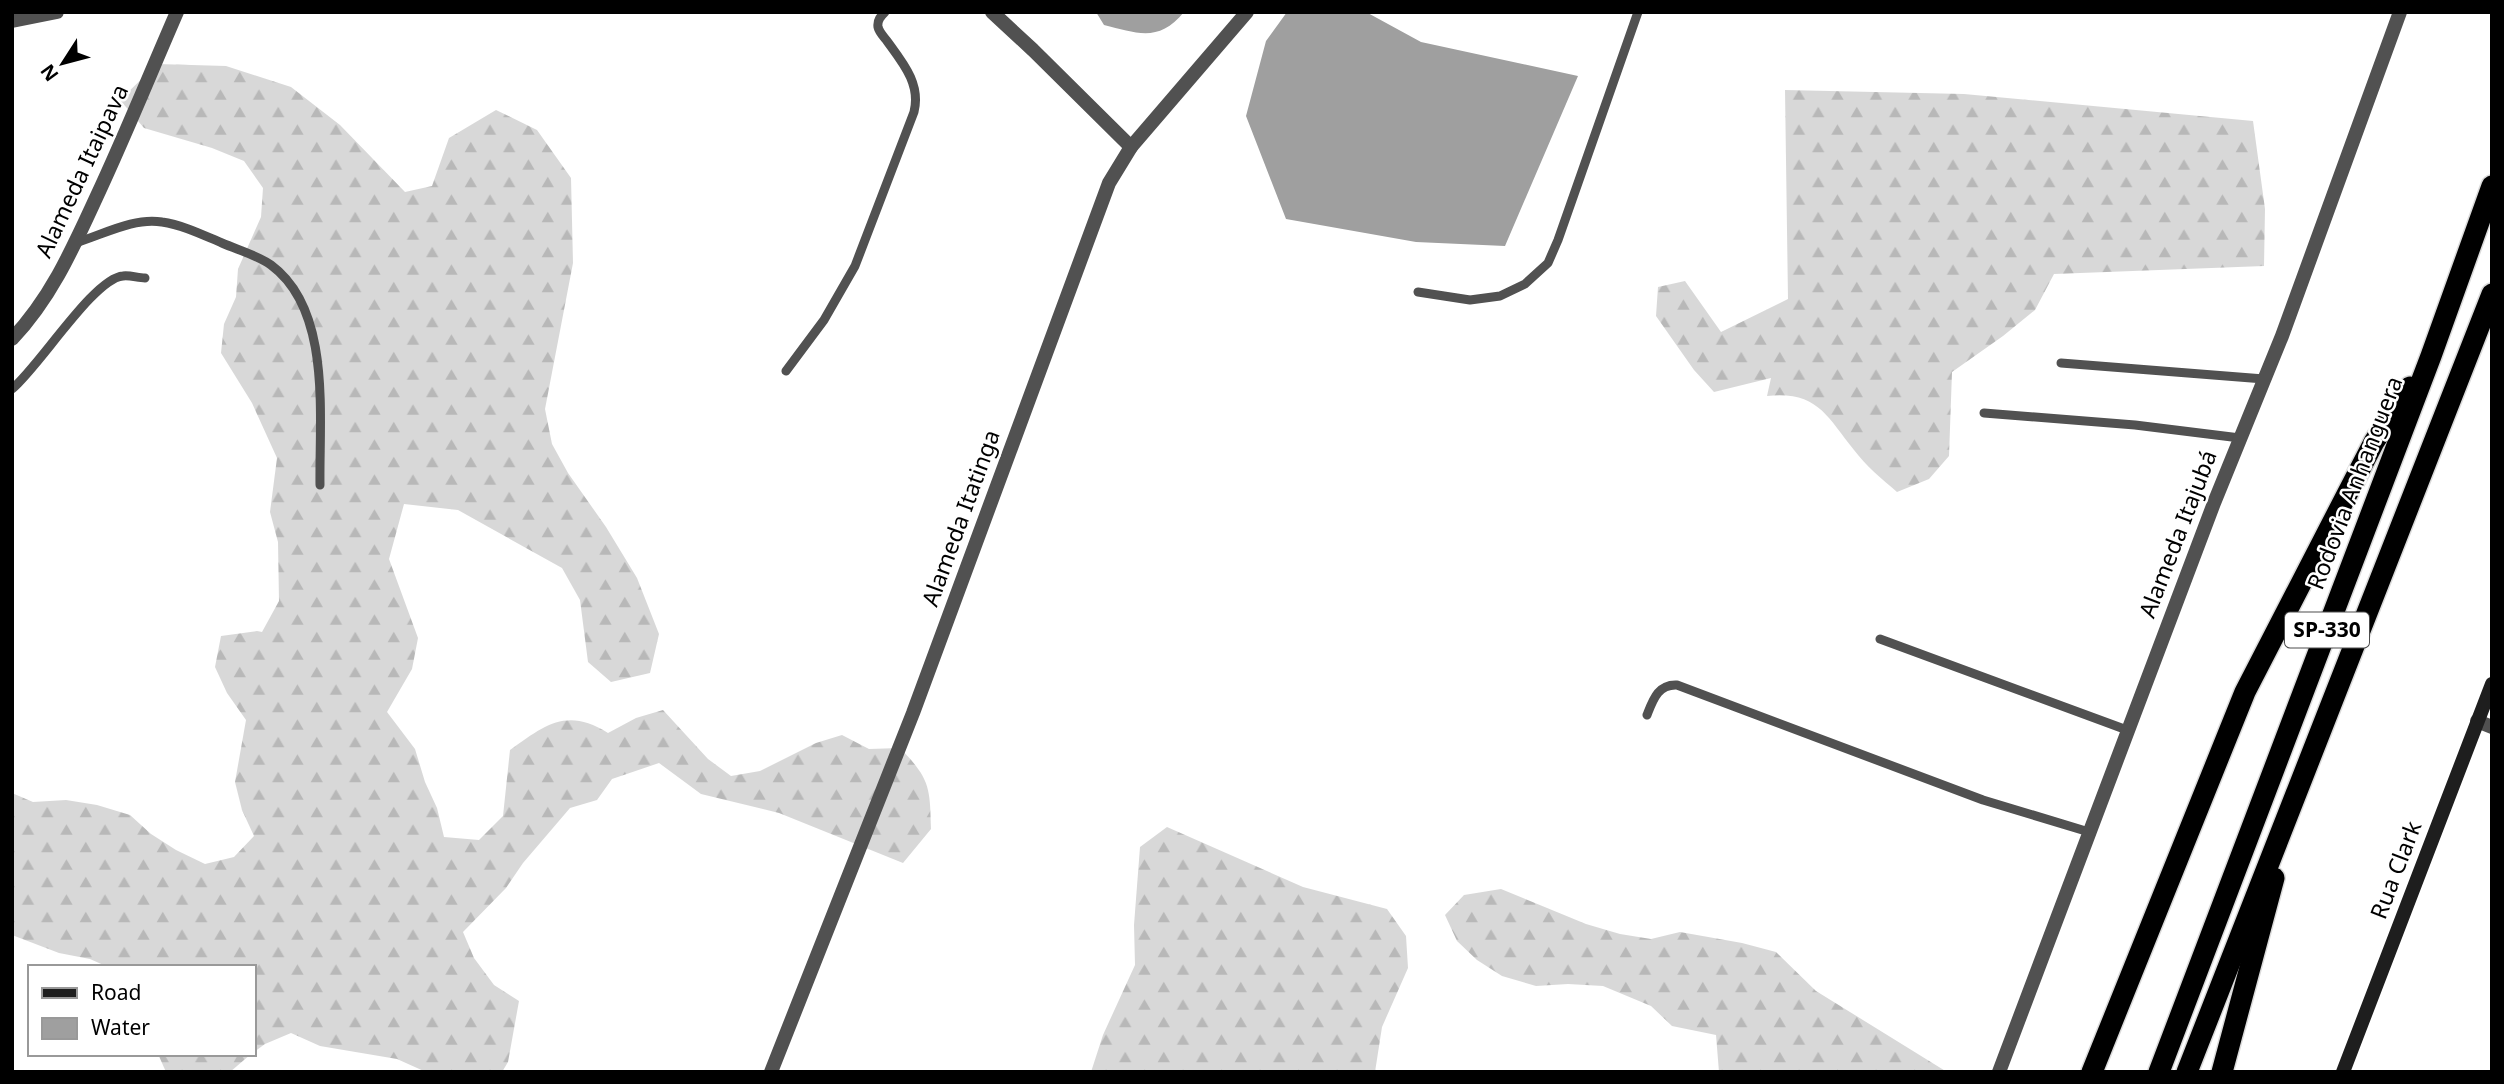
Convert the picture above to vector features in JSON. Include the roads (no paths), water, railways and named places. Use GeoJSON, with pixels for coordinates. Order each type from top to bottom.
{"type":"FeatureCollection","features":[{"type":"Feature","properties":{"kind":"highway","name":"Rodovia Anhanguera"},"geometry":{"type":"LineString","coordinates":[[2159,1072],[2431,356],[2492,186]]}},
{"type":"Feature","properties":{"kind":"highway","name":"SP-330"},"geometry":{"type":"LineString","coordinates":[[2187,1072],[2492,294]]}},
{"type":"Feature","properties":{"kind":"highway"},"geometry":{"type":"LineString","coordinates":[[2092,1072],[2245,692],[2374,442],[2431,356]]}},
{"type":"Feature","properties":{"kind":"highway"},"geometry":{"type":"LineString","coordinates":[[2222,1072],[2296,789]]}},
{"type":"Feature","properties":{"kind":"street"},"geometry":{"type":"LineString","coordinates":[[12,21],[57,12]]}},
{"type":"Feature","properties":{"kind":"street","name":"Alameda Itaipava"},"geometry":{"type":"LineString","coordinates":[[12,339],[34,316],[75,243],[127,131],[177,12]]}},
{"type":"Feature","properties":{"kind":"street"},"geometry":{"type":"LineString","coordinates":[[992,12],[1131,147]]}},
{"type":"Feature","properties":{"kind":"street","name":"Alameda Itatinga"},"geometry":{"type":"LineString","coordinates":[[771,1072],[913,713],[1110,183],[1131,147],[1247,12]]}},
{"type":"Feature","properties":{"kind":"street","name":"Alameda Itajubá"},"geometry":{"type":"LineString","coordinates":[[1998,1072],[2127,730],[2264,379],[2400,12]]}},
{"type":"Feature","properties":{"kind":"street","name":"Rua Clark"},"geometry":{"type":"LineString","coordinates":[[2343,1072],[2492,684]]}},
{"type":"Feature","properties":{"kind":"street"},"geometry":{"type":"LineString","coordinates":[[2477,721],[2492,727]]}},
{"type":"Feature","properties":{"kind":"lane"},"geometry":{"type":"LineString","coordinates":[[786,371],[824,320],[855,266],[914,112],[916,87],[878,29],[879,19],[885,12]]}},
{"type":"Feature","properties":{"kind":"lane"},"geometry":{"type":"LineString","coordinates":[[1418,292],[1469,300],[1500,296],[1525,284],[1548,263],[1638,12]]}},
{"type":"Feature","properties":{"kind":"lane"},"geometry":{"type":"LineString","coordinates":[[75,243],[141,222],[159,221],[177,225],[270,264],[290,283],[306,309],[318,353],[320,485]]}},
{"type":"Feature","properties":{"kind":"lane"},"geometry":{"type":"LineString","coordinates":[[12,389],[26,377],[92,296],[107,283],[121,276],[145,278]]}},
{"type":"Feature","properties":{"kind":"lane"},"geometry":{"type":"LineString","coordinates":[[2061,363],[2264,379]]}},
{"type":"Feature","properties":{"kind":"lane"},"geometry":{"type":"LineString","coordinates":[[1984,412],[2135,425],[2240,438]]}},
{"type":"Feature","properties":{"kind":"lane"},"geometry":{"type":"LineString","coordinates":[[1880,639],[2127,730]]}},
{"type":"Feature","properties":{"kind":"lane"},"geometry":{"type":"LineString","coordinates":[[1647,715],[1661,689],[1669,684],[1677,685],[1983,800],[2089,832]]}},
{"type":"Feature","properties":{"kind":"water"},"geometry":{"type":"Polygon","coordinates":[[[1096,12],[1184,12],[1166,28],[1156,32],[1137,33],[1104,25],[1096,12]]]}},
{"type":"Feature","properties":{"kind":"water"},"geometry":{"type":"Polygon","coordinates":[[[1287,12],[1366,12],[1421,42],[1578,76],[1505,246],[1416,242],[1286,219],[1246,116],[1266,41],[1287,12]]]}}]}
